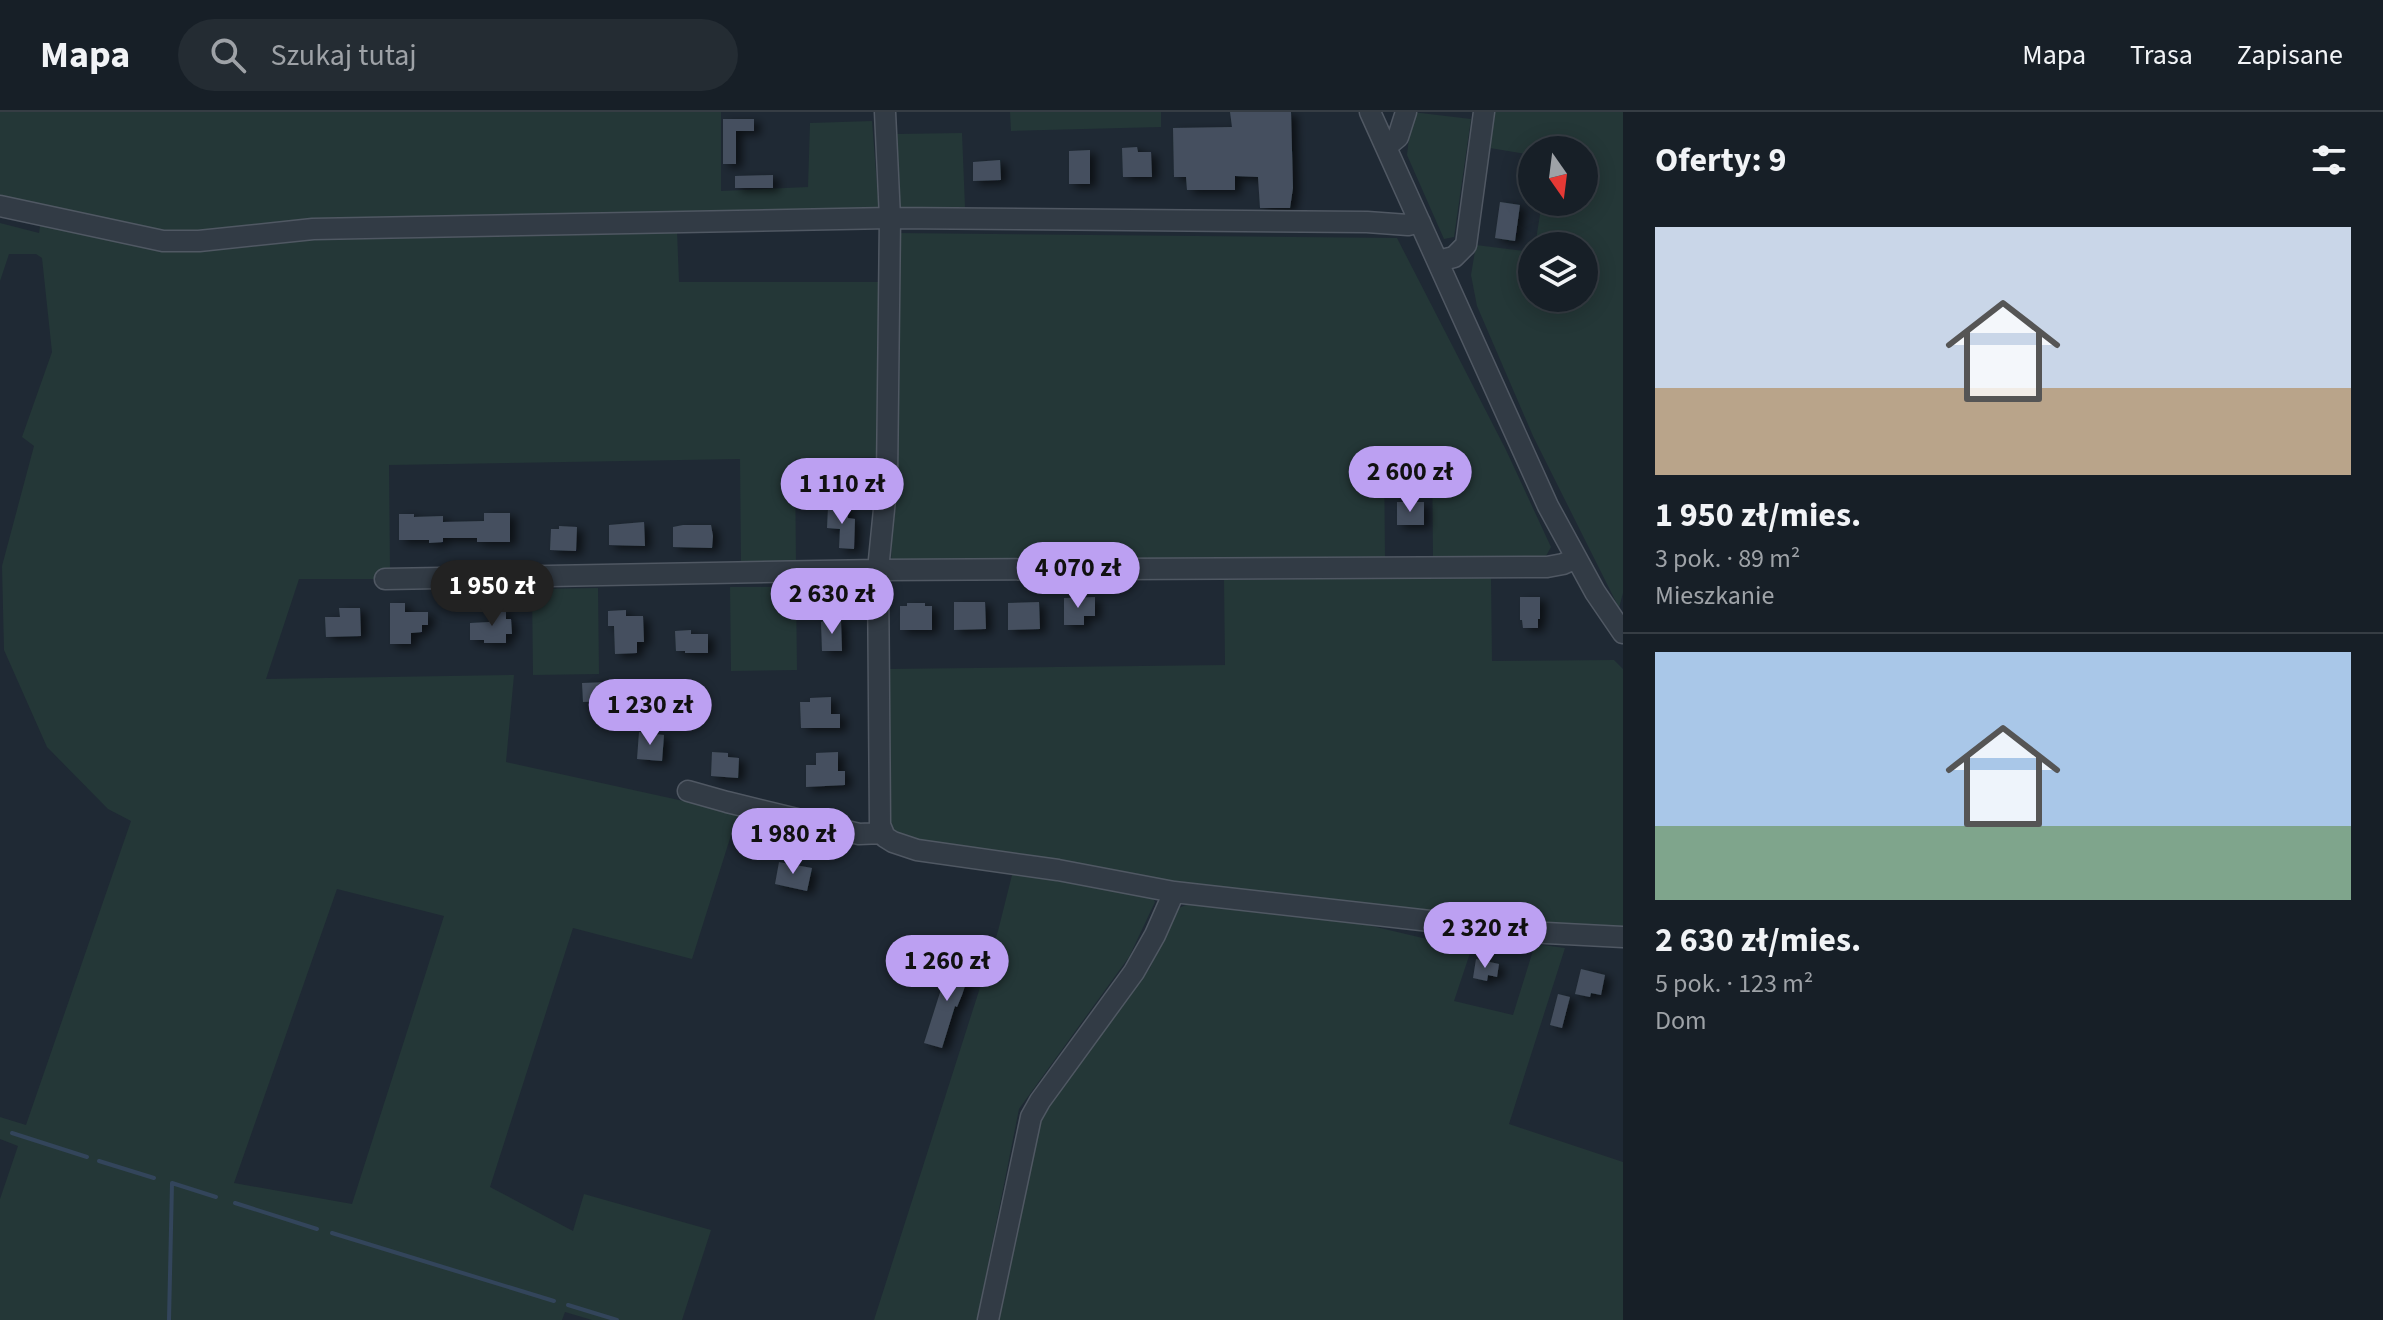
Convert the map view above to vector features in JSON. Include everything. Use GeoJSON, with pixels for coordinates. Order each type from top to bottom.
{"type":"FeatureCollection","features":[{"type":"Feature","properties":{"kind":"street"},"geometry":{"type":"LineString","coordinates":[[885,112],[890,218],[887,479],[878,570],[878,798],[883,833],[893,842],[917,850],[1058,870],[1174,892],[1527,932],[1623,937]]}},
{"type":"Feature","properties":{"kind":"street"},"geometry":{"type":"LineString","coordinates":[[1370,112],[1548,506],[1576,558],[1621,624]]}},
{"type":"Feature","properties":{"kind":"street"},"geometry":{"type":"LineString","coordinates":[[1386,147],[1398,137],[1406,112]]}},
{"type":"Feature","properties":{"kind":"street"},"geometry":{"type":"LineString","coordinates":[[1438,261],[1454,257],[1466,245],[1484,112]]}},
{"type":"Feature","properties":{"kind":"street"},"geometry":{"type":"LineString","coordinates":[[0,206],[163,241],[199,241],[313,229],[890,218],[1367,222],[1408,225],[1420,222]]}},
{"type":"Feature","properties":{"kind":"street"},"geometry":{"type":"LineString","coordinates":[[385,579],[878,570],[1547,567],[1576,558]]}},
{"type":"Feature","properties":{"kind":"street"},"geometry":{"type":"LineString","coordinates":[[688,791],[859,834],[883,833]]}},
{"type":"Feature","properties":{"kind":"street"},"geometry":{"type":"LineString","coordinates":[[988,1320],[1031,1117],[1134,972],[1174,892]]}},
{"type":"Feature","properties":{"kind":"shaded area"},"geometry":{"type":"Polygon","coordinates":[[[0,112],[721,112],[721,191],[808,187],[810,123],[872,121],[879,211],[677,230],[679,282],[879,282],[883,457],[795,459],[796,564],[741,564],[740,459],[389,465],[390,569],[379,579],[299,579],[266,679],[514,675],[506,762],[738,813],[692,959],[573,928],[490,1187],[573,1231],[584,1194],[711,1230],[682,1320],[592,1320],[565,1312],[562,1320],[0,1320],[0,1199],[18,1146],[0,1139],[0,1117],[26,1125],[131,821],[108,809],[47,747],[4,650],[2,566],[34,446],[22,437],[52,352],[42,258],[36,254],[9,254],[0,281],[0,223],[39,233],[43,208],[0,198],[0,112]],[[337,889],[234,1183],[352,1204],[444,916],[337,889]]]}},
{"type":"Feature","properties":{"kind":"shaded area"},"geometry":{"type":"Polygon","coordinates":[[[1010,112],[1161,112],[1161,127],[1011,131],[1010,112]]]}},
{"type":"Feature","properties":{"kind":"shaded area"},"geometry":{"type":"Polygon","coordinates":[[[1412,112],[1471,119],[1454,237],[1444,239],[1407,155],[1412,112]]]}},
{"type":"Feature","properties":{"kind":"shaded area"},"geometry":{"type":"Polygon","coordinates":[[[1495,112],[1623,112],[1623,593],[1619,608],[1533,436],[1477,306],[1471,275],[1476,245],[1518,250],[1518,312],[1598,312],[1598,232],[1537,232],[1540,216],[1598,216],[1598,136],[1518,136],[1518,153],[1490,148],[1495,112]]]}},
{"type":"Feature","properties":{"kind":"shaded area"},"geometry":{"type":"Polygon","coordinates":[[[962,133],[965,207],[899,207],[897,134],[962,133]]]}},
{"type":"Feature","properties":{"kind":"shaded area"},"geometry":{"type":"Polygon","coordinates":[[[895,233],[1397,238],[1506,450],[1551,547],[1546,556],[1433,557],[1432,451],[1384,450],[1385,558],[891,563],[895,465],[895,233]]]}},
{"type":"Feature","properties":{"kind":"shaded area"},"geometry":{"type":"Polygon","coordinates":[[[1491,577],[1492,661],[1614,660],[1623,669],[1623,931],[1304,902],[909,844],[889,822],[887,669],[1225,665],[1224,580],[1491,577]]]}},
{"type":"Feature","properties":{"kind":"shaded area"},"geometry":{"type":"Polygon","coordinates":[[[730,587],[796,587],[797,670],[731,671],[730,587]]]}},
{"type":"Feature","properties":{"kind":"shaded area"},"geometry":{"type":"Polygon","coordinates":[[[598,588],[599,674],[533,675],[532,589],[598,588]]]}},
{"type":"Feature","properties":{"kind":"shaded area"},"geometry":{"type":"Polygon","coordinates":[[[1014,867],[1149,890],[1155,902],[1129,957],[1019,1109],[977,1320],[874,1320],[998,931],[1014,867]]]}},
{"type":"Feature","properties":{"kind":"shaded area"},"geometry":{"type":"Polygon","coordinates":[[[1193,902],[1342,919],[1427,939],[1475,938],[1454,1001],[1513,1015],[1535,944],[1565,948],[1509,1124],[1623,1162],[1623,1320],[999,1320],[1039,1119],[1150,968],[1174,910],[1193,902]]]}},
{"type":"Feature","properties":{"kind":"building"},"geometry":{"type":"Polygon","coordinates":[[[1230,112],[1291,112],[1293,188],[1290,208],[1260,208],[1258,177],[1235,176],[1235,190],[1187,190],[1186,177],[1174,177],[1173,128],[1232,127],[1230,112]]]}},
{"type":"Feature","properties":{"kind":"building"},"geometry":{"type":"Polygon","coordinates":[[[723,119],[754,119],[754,131],[736,131],[736,164],[723,164],[723,119]]]}},
{"type":"Feature","properties":{"kind":"building"},"geometry":{"type":"Polygon","coordinates":[[[1137,147],[1138,152],[1151,152],[1152,177],[1123,177],[1122,148],[1137,147]]]}},
{"type":"Feature","properties":{"kind":"building"},"geometry":{"type":"Polygon","coordinates":[[[1090,150],[1090,184],[1069,184],[1069,151],[1090,150]]]}},
{"type":"Feature","properties":{"kind":"building"},"geometry":{"type":"Polygon","coordinates":[[[1000,160],[1001,180],[973,181],[973,162],[1000,160]]]}},
{"type":"Feature","properties":{"kind":"building"},"geometry":{"type":"Polygon","coordinates":[[[773,175],[773,188],[735,188],[735,176],[773,175]]]}},
{"type":"Feature","properties":{"kind":"building"},"geometry":{"type":"Polygon","coordinates":[[[1500,202],[1518,205],[1515,241],[1495,238],[1500,202]]]}},
{"type":"Feature","properties":{"kind":"building"},"geometry":{"type":"Polygon","coordinates":[[[1397,502],[1424,502],[1424,525],[1397,525],[1397,502]]]}},
{"type":"Feature","properties":{"kind":"building"},"geometry":{"type":"Polygon","coordinates":[[[828,507],[848,508],[848,518],[855,519],[854,549],[839,548],[840,529],[827,528],[828,507]]]}},
{"type":"Feature","properties":{"kind":"building"},"geometry":{"type":"Polygon","coordinates":[[[484,513],[510,513],[510,542],[477,542],[477,538],[443,538],[443,542],[429,543],[429,540],[399,540],[399,514],[443,516],[443,522],[484,521],[484,513]]]}},
{"type":"Feature","properties":{"kind":"building"},"geometry":{"type":"Polygon","coordinates":[[[644,522],[645,546],[609,545],[609,525],[644,522]]]}},
{"type":"Feature","properties":{"kind":"building"},"geometry":{"type":"Polygon","coordinates":[[[711,525],[712,548],[673,547],[673,527],[711,525]]]}},
{"type":"Feature","properties":{"kind":"building"},"geometry":{"type":"Polygon","coordinates":[[[559,526],[577,527],[576,551],[550,550],[551,529],[559,529],[559,526]]]}},
{"type":"Feature","properties":{"kind":"building"},"geometry":{"type":"Polygon","coordinates":[[[1095,597],[1095,616],[1084,616],[1084,625],[1064,625],[1064,598],[1095,597]]]}},
{"type":"Feature","properties":{"kind":"building"},"geometry":{"type":"Polygon","coordinates":[[[1520,597],[1540,597],[1538,628],[1523,628],[1520,597]]]}},
{"type":"Feature","properties":{"kind":"building"},"geometry":{"type":"Polygon","coordinates":[[[954,602],[985,602],[986,629],[954,630],[954,602]]]}},
{"type":"Feature","properties":{"kind":"building"},"geometry":{"type":"Polygon","coordinates":[[[1039,602],[1040,629],[1008,630],[1008,603],[1039,602]]]}},
{"type":"Feature","properties":{"kind":"building"},"geometry":{"type":"Polygon","coordinates":[[[390,603],[405,603],[405,612],[428,612],[428,625],[422,625],[422,632],[411,633],[411,644],[390,644],[390,603]]]}},
{"type":"Feature","properties":{"kind":"building"},"geometry":{"type":"Polygon","coordinates":[[[907,603],[932,606],[932,630],[900,630],[900,606],[907,606],[907,603]]]}},
{"type":"Feature","properties":{"kind":"building"},"geometry":{"type":"Polygon","coordinates":[[[339,608],[360,608],[361,636],[326,637],[325,617],[340,617],[339,608]]]}},
{"type":"Feature","properties":{"kind":"building"},"geometry":{"type":"Polygon","coordinates":[[[489,609],[506,609],[506,619],[511,619],[512,634],[506,634],[506,643],[470,640],[470,623],[489,622],[489,609]]]}},
{"type":"Feature","properties":{"kind":"building"},"geometry":{"type":"Polygon","coordinates":[[[626,610],[626,616],[643,616],[644,642],[637,642],[637,653],[615,654],[614,626],[608,626],[608,611],[626,610]]]}},
{"type":"Feature","properties":{"kind":"building"},"geometry":{"type":"Polygon","coordinates":[[[829,619],[841,621],[842,651],[822,651],[821,622],[829,619]]]}},
{"type":"Feature","properties":{"kind":"building"},"geometry":{"type":"Polygon","coordinates":[[[691,630],[691,634],[708,634],[708,653],[676,651],[675,631],[691,630]]]}},
{"type":"Feature","properties":{"kind":"building"},"geometry":{"type":"Polygon","coordinates":[[[609,682],[610,701],[583,702],[582,683],[609,682]]]}},
{"type":"Feature","properties":{"kind":"building"},"geometry":{"type":"Polygon","coordinates":[[[831,697],[831,714],[840,714],[840,728],[801,728],[800,702],[831,697]]]}},
{"type":"Feature","properties":{"kind":"building"},"geometry":{"type":"Polygon","coordinates":[[[639,732],[664,735],[662,761],[637,759],[639,732]]]}},
{"type":"Feature","properties":{"kind":"building"},"geometry":{"type":"Polygon","coordinates":[[[712,752],[728,753],[728,757],[739,758],[738,778],[711,776],[712,752]]]}},
{"type":"Feature","properties":{"kind":"building"},"geometry":{"type":"Polygon","coordinates":[[[838,752],[838,771],[845,771],[845,785],[806,787],[806,765],[816,765],[816,753],[838,752]]]}},
{"type":"Feature","properties":{"kind":"building"},"geometry":{"type":"Polygon","coordinates":[[[779,862],[812,868],[807,891],[775,884],[779,862]]]}},
{"type":"Feature","properties":{"kind":"building"},"geometry":{"type":"Polygon","coordinates":[[[1476,959],[1499,964],[1497,977],[1488,975],[1487,981],[1473,978],[1476,959]]]}},
{"type":"Feature","properties":{"kind":"building"},"geometry":{"type":"Polygon","coordinates":[[[950,961],[971,968],[942,1048],[924,1043],[950,961]]]}},
{"type":"Feature","properties":{"kind":"building"},"geometry":{"type":"Polygon","coordinates":[[[1581,969],[1605,975],[1601,995],[1591,993],[1590,997],[1575,994],[1581,969]]]}},
{"type":"Feature","properties":{"kind":"building"},"geometry":{"type":"Polygon","coordinates":[[[1558,994],[1570,997],[1562,1028],[1550,1025],[1558,994]]]}},
{"type":"Feature","properties":{"kind":"waterway"},"geometry":{"type":"LineString","coordinates":[[12,1133],[87,1157]]}},
{"type":"Feature","properties":{"kind":"waterway"},"geometry":{"type":"LineString","coordinates":[[99,1161],[154,1178]]}},
{"type":"Feature","properties":{"kind":"waterway"},"geometry":{"type":"LineString","coordinates":[[169,1320],[172,1183],[216,1197]]}},
{"type":"Feature","properties":{"kind":"waterway"},"geometry":{"type":"LineString","coordinates":[[235,1203],[317,1229]]}},
{"type":"Feature","properties":{"kind":"waterway"},"geometry":{"type":"LineString","coordinates":[[332,1233],[554,1301]]}},
{"type":"Feature","properties":{"kind":"waterway"},"geometry":{"type":"LineString","coordinates":[[568,1305],[617,1320]]}}]}
